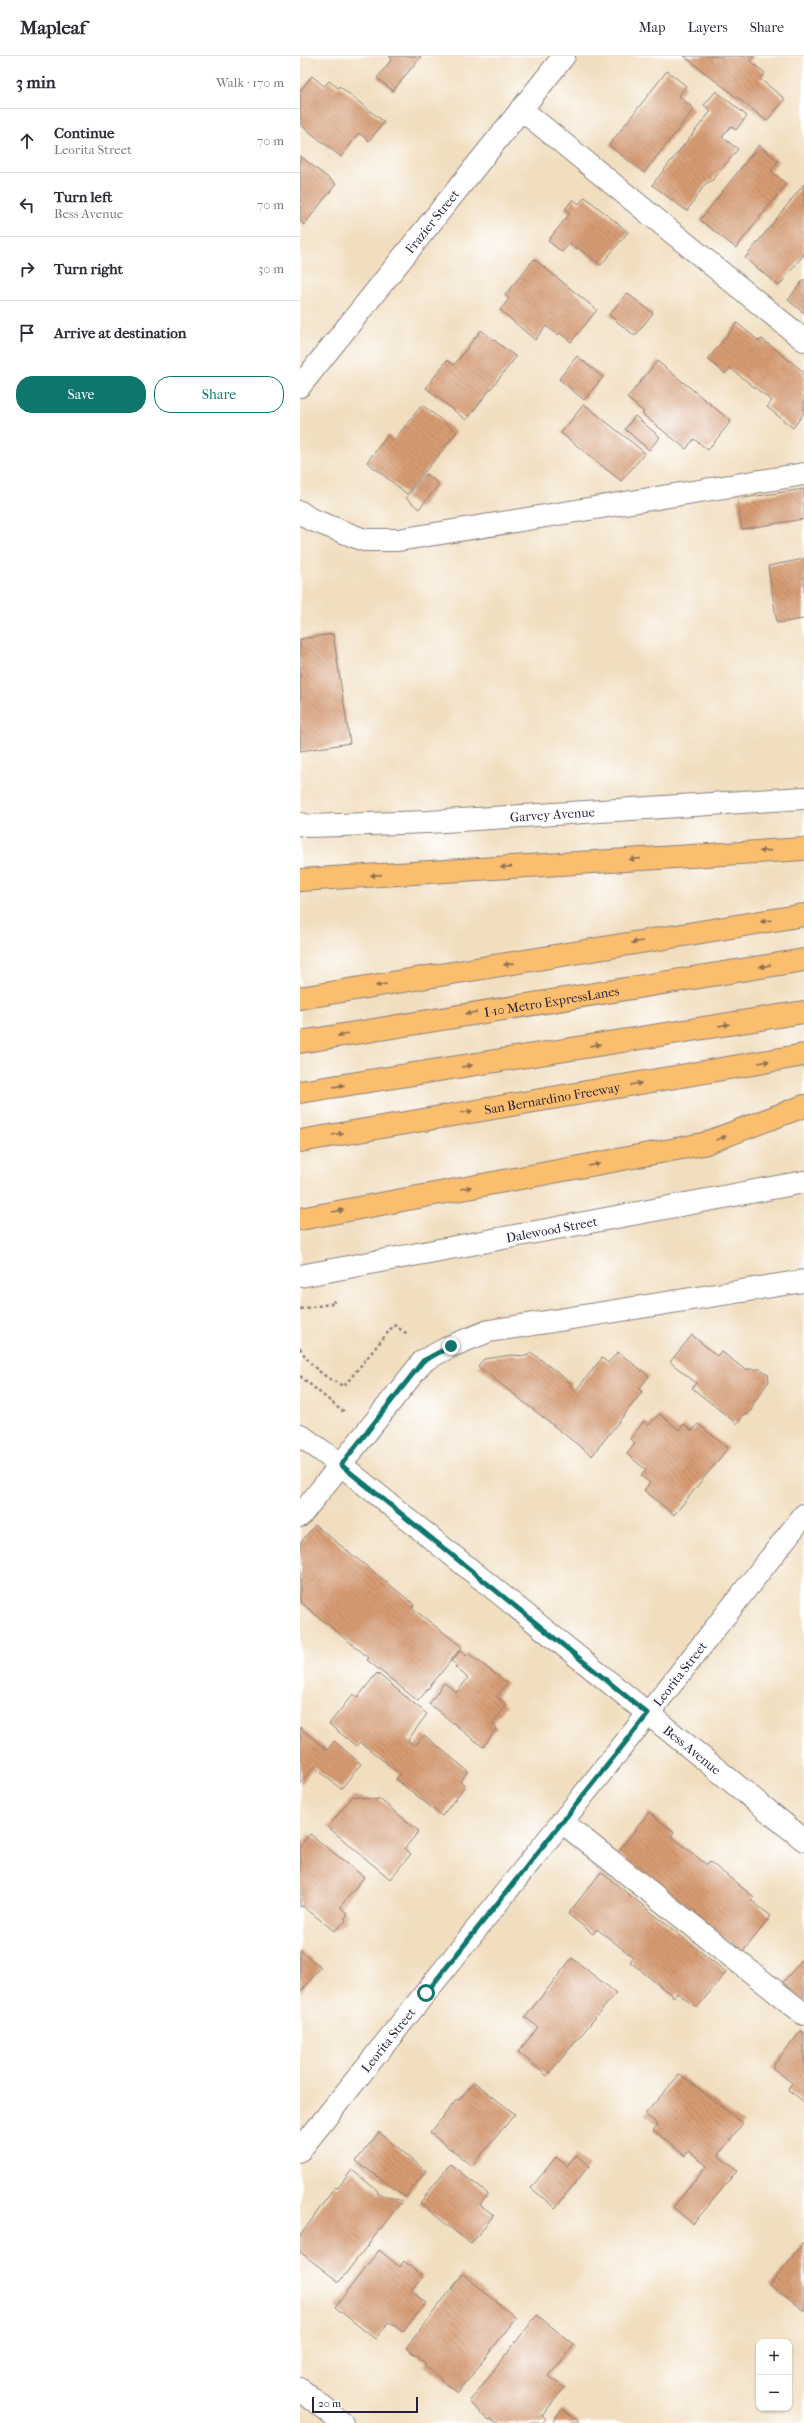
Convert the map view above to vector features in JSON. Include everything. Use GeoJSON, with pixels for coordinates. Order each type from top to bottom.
{"type":"FeatureCollection","features":[{"type":"Feature","properties":{"kind":"highway"},"geometry":{"type":"LineString","coordinates":[[300,880],[804,849]]}},
{"type":"Feature","properties":{"kind":"highway"},"geometry":{"type":"LineString","coordinates":[[300,998],[804,915]]}},
{"type":"Feature","properties":{"kind":"highway","name":"I-10 Metro ExpressLanes"},"geometry":{"type":"LineString","coordinates":[[300,1042],[804,960]]}},
{"type":"Feature","properties":{"kind":"highway"},"geometry":{"type":"LineString","coordinates":[[300,1092],[804,1012]]}},
{"type":"Feature","properties":{"kind":"highway","name":"San Bernardino Freeway"},"geometry":{"type":"LineString","coordinates":[[300,1141],[804,1055]]}},
{"type":"Feature","properties":{"kind":"highway"},"geometry":{"type":"LineString","coordinates":[[300,1218],[703,1144],[804,1106]]}},
{"type":"Feature","properties":{"kind":"street","name":"Frazier Street"},"geometry":{"type":"LineString","coordinates":[[300,386],[564,56]]}},
{"type":"Feature","properties":{"kind":"street"},"geometry":{"type":"LineString","coordinates":[[521,110],[804,340]]}},
{"type":"Feature","properties":{"kind":"street"},"geometry":{"type":"LineString","coordinates":[[300,512],[310,519],[364,540],[398,540],[804,474]]}},
{"type":"Feature","properties":{"kind":"street","name":"Garvey Avenue"},"geometry":{"type":"LineString","coordinates":[[300,824],[309,826],[428,822],[804,798]]}},
{"type":"Feature","properties":{"kind":"street","name":"Dalewood Street"},"geometry":{"type":"LineString","coordinates":[[300,1276],[804,1182]]}},
{"type":"Feature","properties":{"kind":"street"},"geometry":{"type":"LineString","coordinates":[[300,1516],[423,1361],[451,1346],[489,1331],[804,1281]]}},
{"type":"Feature","properties":{"kind":"street","name":"Bess Avenue"},"geometry":{"type":"LineString","coordinates":[[300,1434],[341,1465],[804,1840]]}},
{"type":"Feature","properties":{"kind":"street","name":"Leorita Street"},"geometry":{"type":"LineString","coordinates":[[300,2150],[648,1714],[804,1515]]}},
{"type":"Feature","properties":{"kind":"street"},"geometry":{"type":"LineString","coordinates":[[562,1822],[804,2014]]}},
{"type":"Feature","properties":{"kind":"street"},"geometry":{"type":"LineString","coordinates":[[300,2389],[342,2423]]}},
{"type":"Feature","properties":{"kind":"path"},"geometry":{"type":"LineString","coordinates":[[300,1348],[305,1358],[328,1379],[344,1386],[394,1324],[409,1335],[404,1340]]}},
{"type":"Feature","properties":{"kind":"path"},"geometry":{"type":"LineString","coordinates":[[300,1376],[342,1411],[347,1405]]}},
{"type":"Feature","properties":{"kind":"building"},"geometry":{"type":"Polygon","coordinates":[[[389,56],[421,56],[393,91],[377,78],[392,59],[389,56]]]}},
{"type":"Feature","properties":{"kind":"building"},"geometry":{"type":"Polygon","coordinates":[[[684,56],[754,56],[750,61],[765,73],[760,79],[785,99],[767,121],[684,56]]]}},
{"type":"Feature","properties":{"kind":"building"},"geometry":{"type":"Polygon","coordinates":[[[667,71],[686,86],[679,96],[694,109],[644,173],[609,145],[667,71]]]}},
{"type":"Feature","properties":{"kind":"building"},"geometry":{"type":"Polygon","coordinates":[[[312,76],[324,86],[329,81],[338,88],[339,86],[384,122],[369,141],[359,133],[341,157],[300,124],[300,91],[312,76]]]}},
{"type":"Feature","properties":{"kind":"building"},"geometry":{"type":"Polygon","coordinates":[[[716,91],[747,116],[736,130],[731,126],[722,137],[738,149],[716,176],[715,175],[713,180],[705,184],[687,211],[652,185],[711,111],[704,105],[716,91]]]}},
{"type":"Feature","properties":{"kind":"building"},"geometry":{"type":"Polygon","coordinates":[[[759,145],[778,161],[771,171],[786,184],[736,248],[700,220],[759,145]]]}},
{"type":"Feature","properties":{"kind":"building"},"geometry":{"type":"Polygon","coordinates":[[[300,156],[336,184],[304,225],[300,221],[300,156]]]}},
{"type":"Feature","properties":{"kind":"building"},"geometry":{"type":"Polygon","coordinates":[[[804,184],[804,254],[779,286],[745,258],[804,184]]]}},
{"type":"Feature","properties":{"kind":"building"},"geometry":{"type":"Polygon","coordinates":[[[585,197],[628,232],[601,265],[570,243],[562,252],[548,241],[570,213],[565,209],[573,199],[579,204],[585,197]]]}},
{"type":"Feature","properties":{"kind":"building"},"geometry":{"type":"Polygon","coordinates":[[[534,259],[597,310],[571,342],[560,333],[558,335],[546,326],[535,340],[500,310],[509,299],[505,295],[534,259]]]}},
{"type":"Feature","properties":{"kind":"building"},"geometry":{"type":"Polygon","coordinates":[[[804,279],[804,313],[788,300],[804,279]]]}},
{"type":"Feature","properties":{"kind":"building"},"geometry":{"type":"Polygon","coordinates":[[[627,293],[653,313],[635,336],[609,315],[627,293]]]}},
{"type":"Feature","properties":{"kind":"building"},"geometry":{"type":"Polygon","coordinates":[[[737,323],[759,341],[762,339],[804,372],[804,413],[793,428],[767,407],[772,401],[730,368],[725,374],[708,359],[737,323]]]}},
{"type":"Feature","properties":{"kind":"building"},"geometry":{"type":"Polygon","coordinates":[[[481,330],[516,357],[466,420],[426,388],[447,360],[454,365],[481,330]]]}},
{"type":"Feature","properties":{"kind":"building"},"geometry":{"type":"Polygon","coordinates":[[[577,356],[603,377],[584,400],[559,379],[577,356]]]}},
{"type":"Feature","properties":{"kind":"building"},"geometry":{"type":"Polygon","coordinates":[[[657,361],[731,421],[708,450],[694,439],[686,449],[642,414],[644,412],[627,398],[657,361]]]}},
{"type":"Feature","properties":{"kind":"building"},"geometry":{"type":"Polygon","coordinates":[[[584,404],[645,453],[621,481],[561,433],[584,404]]]}},
{"type":"Feature","properties":{"kind":"building"},"geometry":{"type":"Polygon","coordinates":[[[422,405],[457,432],[407,494],[367,462],[388,435],[394,440],[422,405]]]}},
{"type":"Feature","properties":{"kind":"building"},"geometry":{"type":"Polygon","coordinates":[[[635,416],[660,437],[649,450],[625,429],[635,416]]]}},
{"type":"Feature","properties":{"kind":"building"},"geometry":{"type":"Polygon","coordinates":[[[426,474],[439,484],[419,509],[406,498],[426,474]]]}},
{"type":"Feature","properties":{"kind":"building"},"geometry":{"type":"Polygon","coordinates":[[[804,489],[804,519],[742,529],[737,499],[804,489]]]}},
{"type":"Feature","properties":{"kind":"building"},"geometry":{"type":"Polygon","coordinates":[[[804,559],[804,619],[777,623],[768,566],[804,559]]]}},
{"type":"Feature","properties":{"kind":"building"},"geometry":{"type":"Polygon","coordinates":[[[333,634],[350,743],[300,751],[300,639],[333,634]]]}},
{"type":"Feature","properties":{"kind":"building"},"geometry":{"type":"Polygon","coordinates":[[[692,1335],[717,1356],[721,1351],[744,1369],[760,1369],[768,1374],[769,1381],[753,1404],[753,1407],[748,1414],[744,1414],[737,1424],[692,1388],[696,1383],[670,1362],[692,1335]]]}},
{"type":"Feature","properties":{"kind":"building"},"geometry":{"type":"Polygon","coordinates":[[[531,1352],[572,1384],[571,1386],[576,1390],[602,1358],[608,1363],[618,1352],[649,1376],[639,1389],[642,1392],[592,1456],[478,1366],[484,1359],[511,1355],[527,1356],[531,1352]]]}},
{"type":"Feature","properties":{"kind":"building"},"geometry":{"type":"Polygon","coordinates":[[[659,1414],[679,1430],[684,1424],[692,1431],[698,1424],[728,1448],[674,1515],[644,1490],[650,1483],[641,1476],[646,1470],[627,1454],[635,1444],[630,1439],[644,1421],[649,1425],[659,1414]]]}},
{"type":"Feature","properties":{"kind":"building"},"geometry":{"type":"Polygon","coordinates":[[[315,1525],[415,1605],[412,1608],[462,1647],[418,1701],[367,1660],[369,1658],[300,1602],[300,1543],[315,1525]]]}},
{"type":"Feature","properties":{"kind":"building"},"geometry":{"type":"Polygon","coordinates":[[[460,1651],[466,1656],[468,1653],[507,1683],[497,1696],[507,1705],[492,1724],[497,1728],[483,1747],[429,1704],[444,1683],[457,1692],[468,1678],[455,1667],[457,1665],[452,1661],[460,1651]]]}},
{"type":"Feature","properties":{"kind":"building"},"geometry":{"type":"Polygon","coordinates":[[[377,1673],[427,1714],[408,1740],[415,1746],[424,1735],[468,1771],[460,1781],[465,1786],[442,1816],[396,1779],[400,1774],[360,1742],[356,1746],[329,1724],[353,1694],[358,1697],[377,1673]]]}},
{"type":"Feature","properties":{"kind":"building"},"geometry":{"type":"Polygon","coordinates":[[[300,1727],[327,1750],[334,1741],[361,1764],[341,1789],[314,1767],[300,1784],[300,1727]]]}},
{"type":"Feature","properties":{"kind":"building"},"geometry":{"type":"Polygon","coordinates":[[[353,1796],[377,1800],[378,1798],[419,1831],[405,1848],[411,1854],[390,1879],[328,1827],[353,1796]]]}},
{"type":"Feature","properties":{"kind":"building"},"geometry":{"type":"Polygon","coordinates":[[[649,1812],[674,1832],[671,1836],[707,1865],[710,1862],[754,1897],[751,1900],[771,1916],[742,1953],[617,1853],[649,1812]]]}},
{"type":"Feature","properties":{"kind":"building"},"geometry":{"type":"Polygon","coordinates":[[[310,1834],[364,1877],[340,1907],[348,1914],[345,1918],[346,1921],[334,1931],[303,1906],[300,1907],[300,1846],[310,1834]]]}},
{"type":"Feature","properties":{"kind":"building"},"geometry":{"type":"Polygon","coordinates":[[[601,1872],[726,1972],[697,2008],[677,1993],[674,1997],[630,1962],[633,1957],[597,1929],[593,1934],[568,1914],[601,1872]]]}},
{"type":"Feature","properties":{"kind":"building"},"geometry":{"type":"Polygon","coordinates":[[[300,1950],[321,1967],[300,1993],[300,1950]]]}},
{"type":"Feature","properties":{"kind":"building"},"geometry":{"type":"Polygon","coordinates":[[[804,1957],[804,2003],[781,1985],[804,1957]]]}},
{"type":"Feature","properties":{"kind":"building"},"geometry":{"type":"Polygon","coordinates":[[[572,1958],[616,1993],[547,2076],[518,2052],[538,2027],[525,2017],[572,1958]]]}},
{"type":"Feature","properties":{"kind":"building"},"geometry":{"type":"Polygon","coordinates":[[[801,2031],[804,2033],[804,2102],[788,2089],[792,2083],[772,2067],[801,2031]]]}},
{"type":"Feature","properties":{"kind":"building"},"geometry":{"type":"Polygon","coordinates":[[[680,2074],[743,2123],[718,2155],[737,2171],[693,2224],[673,2207],[707,2166],[689,2151],[685,2156],[653,2130],[658,2125],[645,2114],[680,2074]]]}},
{"type":"Feature","properties":{"kind":"building"},"geometry":{"type":"Polygon","coordinates":[[[474,2082],[515,2114],[472,2166],[430,2133],[457,2099],[459,2100],[474,2082]]]}},
{"type":"Feature","properties":{"kind":"building"},"geometry":{"type":"Polygon","coordinates":[[[379,2132],[426,2171],[406,2197],[356,2161],[379,2132]]]}},
{"type":"Feature","properties":{"kind":"building"},"geometry":{"type":"Polygon","coordinates":[[[576,2155],[589,2166],[555,2208],[531,2188],[556,2157],[567,2166],[576,2155]]]}},
{"type":"Feature","properties":{"kind":"building"},"geometry":{"type":"Polygon","coordinates":[[[450,2164],[488,2194],[480,2205],[494,2215],[471,2244],[420,2203],[450,2164]]]}},
{"type":"Feature","properties":{"kind":"building"},"geometry":{"type":"Polygon","coordinates":[[[352,2170],[378,2191],[377,2193],[402,2201],[339,2282],[300,2252],[300,2236],[335,2187],[338,2188],[352,2170]]]}},
{"type":"Feature","properties":{"kind":"building"},"geometry":{"type":"Polygon","coordinates":[[[804,2242],[804,2311],[770,2285],[804,2242]]]}},
{"type":"Feature","properties":{"kind":"building"},"geometry":{"type":"Polygon","coordinates":[[[379,2250],[400,2267],[404,2261],[423,2277],[411,2291],[426,2303],[403,2332],[389,2322],[375,2339],[335,2307],[379,2250]]]}},
{"type":"Feature","properties":{"kind":"building"},"geometry":{"type":"Polygon","coordinates":[[[463,2274],[516,2318],[458,2393],[424,2365],[426,2363],[406,2348],[463,2274]]]}},
{"type":"Feature","properties":{"kind":"building"},"geometry":{"type":"Polygon","coordinates":[[[537,2315],[574,2345],[549,2376],[564,2388],[542,2416],[546,2419],[542,2423],[496,2423],[491,2419],[489,2421],[469,2402],[537,2315]]]}},
{"type":"Feature","properties":{"kind":"building"},"geometry":{"type":"Polygon","coordinates":[[[562,2409],[579,2422],[553,2423],[562,2409]]]}},
{"type":"Feature","properties":{"kind":"route"},"geometry":{"type":"LineString","coordinates":[[426,1993],[648,1714],[341,1465],[423,1361],[451,1346]]}}]}
